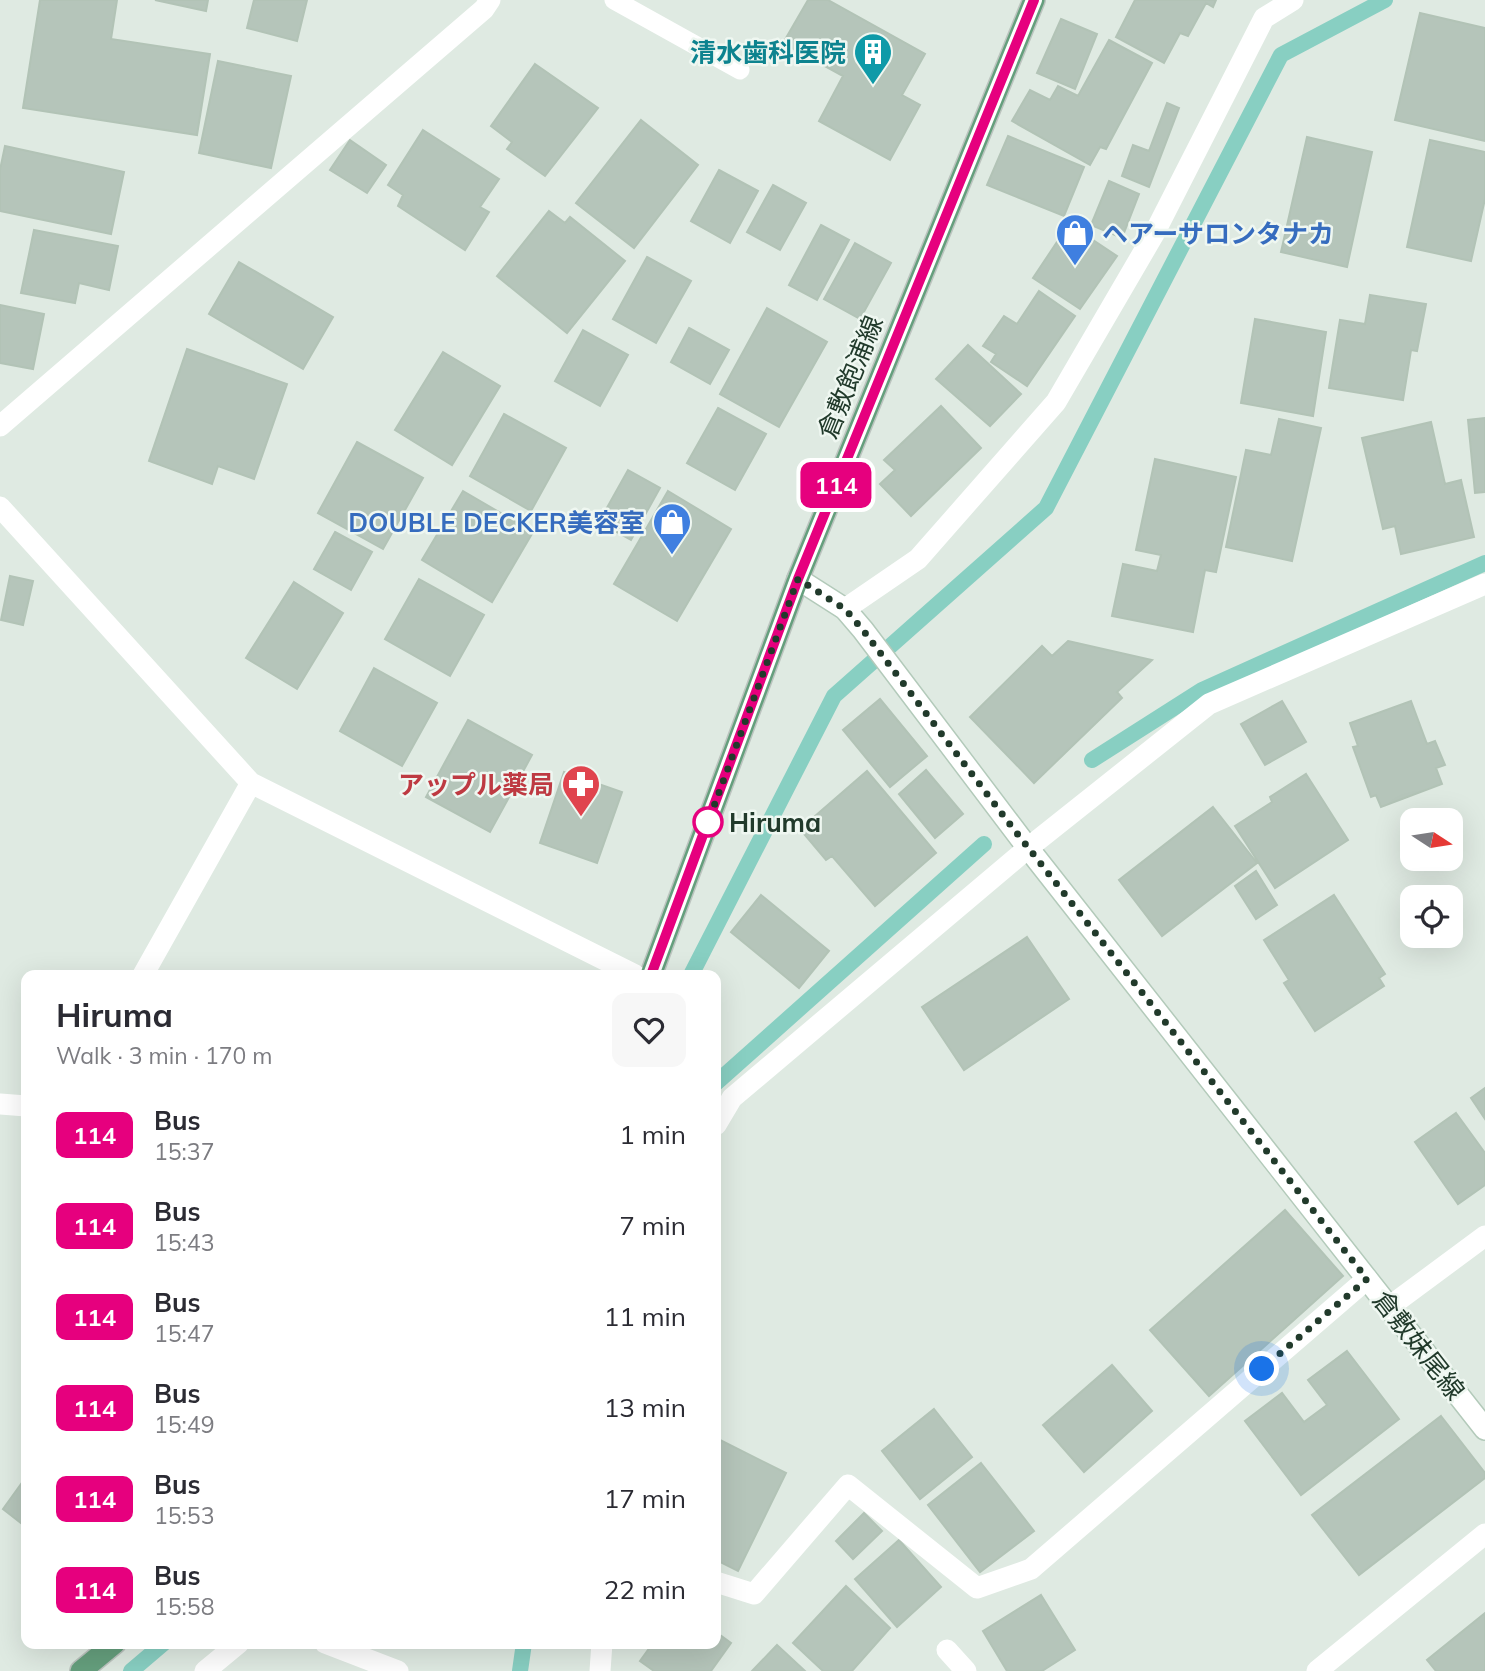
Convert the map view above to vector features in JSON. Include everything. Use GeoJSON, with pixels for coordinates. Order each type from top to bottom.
{"type":"FeatureCollection","features":[{"type":"Feature","properties":{"kind":"main road","name":"倉敷飽浦線"},"geometry":{"type":"LineString","coordinates":[[653,970],[798,579],[1034,0]]}},
{"type":"Feature","properties":{"kind":"main road"},"geometry":{"type":"LineString","coordinates":[[81,1671],[108,1649]]}},
{"type":"Feature","properties":{"kind":"street"},"geometry":{"type":"LineString","coordinates":[[0,426],[484,9],[490,0]]}},
{"type":"Feature","properties":{"kind":"street"},"geometry":{"type":"LineString","coordinates":[[845,609],[918,559],[1056,402],[1154,234],[1264,18],[1293,0]]}},
{"type":"Feature","properties":{"kind":"street"},"geometry":{"type":"LineString","coordinates":[[0,507],[251,783],[625,970]]}},
{"type":"Feature","properties":{"kind":"street","name":"倉敷妹尾線"},"geometry":{"type":"LineString","coordinates":[[798,579],[845,609],[863,630],[1028,848],[1485,1429]]}},
{"type":"Feature","properties":{"kind":"street"},"geometry":{"type":"LineString","coordinates":[[721,1117],[732,1098],[1028,848],[1209,704],[1485,584]]}},
{"type":"Feature","properties":{"kind":"street"},"geometry":{"type":"LineString","coordinates":[[146,970],[251,783]]}},
{"type":"Feature","properties":{"kind":"street"},"geometry":{"type":"LineString","coordinates":[[0,1104],[21,1106]]}},
{"type":"Feature","properties":{"kind":"street"},"geometry":{"type":"LineString","coordinates":[[1389,1307],[1485,1236]]}},
{"type":"Feature","properties":{"kind":"street"},"geometry":{"type":"LineString","coordinates":[[721,1584],[754,1594],[848,1485],[977,1588],[1031,1569],[1367,1279]]}},
{"type":"Feature","properties":{"kind":"street"},"geometry":{"type":"LineString","coordinates":[[1318,1671],[1485,1534]]}},
{"type":"Feature","properties":{"kind":"street"},"geometry":{"type":"LineString","coordinates":[[205,1671],[232,1649]]}},
{"type":"Feature","properties":{"kind":"street"},"geometry":{"type":"LineString","coordinates":[[341,1649],[398,1671]]}},
{"type":"Feature","properties":{"kind":"street"},"geometry":{"type":"LineString","coordinates":[[600,1671],[602,1649]]}},
{"type":"Feature","properties":{"kind":"street"},"geometry":{"type":"LineString","coordinates":[[947,1650],[966,1671]]}},
{"type":"Feature","properties":{"kind":"lane"},"geometry":{"type":"LineString","coordinates":[[614,0],[740,70]]}},
{"type":"Feature","properties":{"kind":"building"},"geometry":{"type":"Polygon","coordinates":[[[40,0],[117,0],[111,39],[210,54],[197,135],[23,108],[40,0]]]}},
{"type":"Feature","properties":{"kind":"building"},"geometry":{"type":"Polygon","coordinates":[[[155,0],[208,0],[206,11],[155,0]]]}},
{"type":"Feature","properties":{"kind":"building"},"geometry":{"type":"Polygon","coordinates":[[[254,0],[307,0],[297,41],[247,28],[254,0]]]}},
{"type":"Feature","properties":{"kind":"building","name":"清水歯科医院"},"geometry":{"type":"Polygon","coordinates":[[[808,0],[828,0],[925,54],[902,95],[920,105],[890,160],[819,121],[843,76],[783,43],[808,0]]]}},
{"type":"Feature","properties":{"kind":"building"},"geometry":{"type":"Polygon","coordinates":[[[1135,0],[1216,0],[1213,7],[1206,3],[1188,36],[1180,33],[1164,63],[1116,37],[1135,0]]]}},
{"type":"Feature","properties":{"kind":"building"},"geometry":{"type":"Polygon","coordinates":[[[1420,13],[1485,28],[1485,141],[1395,120],[1420,13]]]}},
{"type":"Feature","properties":{"kind":"building"},"geometry":{"type":"Polygon","coordinates":[[[1061,19],[1097,34],[1075,89],[1037,73],[1061,19]]]}},
{"type":"Feature","properties":{"kind":"building"},"geometry":{"type":"Polygon","coordinates":[[[1109,40],[1152,63],[1106,149],[1100,147],[1090,165],[1012,121],[1030,90],[1050,100],[1058,86],[1078,96],[1109,40]]]}},
{"type":"Feature","properties":{"kind":"building"},"geometry":{"type":"Polygon","coordinates":[[[218,61],[291,76],[271,168],[199,153],[218,61]]]}},
{"type":"Feature","properties":{"kind":"building"},"geometry":{"type":"Polygon","coordinates":[[[535,64],[598,108],[545,176],[507,149],[512,142],[491,126],[535,64]]]}},
{"type":"Feature","properties":{"kind":"building"},"geometry":{"type":"Polygon","coordinates":[[[1167,103],[1179,108],[1149,187],[1122,176],[1133,145],[1149,151],[1167,103]]]}},
{"type":"Feature","properties":{"kind":"building"},"geometry":{"type":"Polygon","coordinates":[[[641,120],[698,165],[634,248],[576,203],[641,120]]]}},
{"type":"Feature","properties":{"kind":"building"},"geometry":{"type":"Polygon","coordinates":[[[423,130],[499,179],[480,207],[489,212],[465,250],[398,206],[403,195],[388,185],[423,130]]]}},
{"type":"Feature","properties":{"kind":"building"},"geometry":{"type":"Polygon","coordinates":[[[1008,136],[1084,167],[1064,216],[987,185],[1008,136]]]}},
{"type":"Feature","properties":{"kind":"building"},"geometry":{"type":"Polygon","coordinates":[[[1307,137],[1372,152],[1347,267],[1281,252],[1307,137]]]}},
{"type":"Feature","properties":{"kind":"building"},"geometry":{"type":"Polygon","coordinates":[[[350,140],[386,165],[367,193],[330,170],[350,140]]]}},
{"type":"Feature","properties":{"kind":"building"},"geometry":{"type":"Polygon","coordinates":[[[1430,140],[1485,152],[1485,199],[1471,261],[1407,247],[1430,140]]]}},
{"type":"Feature","properties":{"kind":"building"},"geometry":{"type":"Polygon","coordinates":[[[5,146],[124,172],[111,234],[0,211],[0,170],[5,146]]]}},
{"type":"Feature","properties":{"kind":"building"},"geometry":{"type":"Polygon","coordinates":[[[719,170],[758,191],[730,243],[691,221],[719,170]]]}},
{"type":"Feature","properties":{"kind":"building"},"geometry":{"type":"Polygon","coordinates":[[[1109,181],[1139,194],[1122,238],[1091,225],[1109,181]]]}},
{"type":"Feature","properties":{"kind":"building"},"geometry":{"type":"Polygon","coordinates":[[[773,185],[806,203],[780,250],[747,232],[773,185]]]}},
{"type":"Feature","properties":{"kind":"building"},"geometry":{"type":"Polygon","coordinates":[[[549,211],[565,223],[570,217],[625,261],[567,333],[497,276],[549,211]]]}},
{"type":"Feature","properties":{"kind":"building","name":"ヘアーサロンタナカ"},"geometry":{"type":"Polygon","coordinates":[[[1069,224],[1117,256],[1080,309],[1033,278],[1069,224]]]}},
{"type":"Feature","properties":{"kind":"building"},"geometry":{"type":"Polygon","coordinates":[[[821,225],[849,240],[817,300],[789,285],[821,225]]]}},
{"type":"Feature","properties":{"kind":"building"},"geometry":{"type":"Polygon","coordinates":[[[34,230],[118,246],[109,290],[79,283],[75,303],[21,293],[34,230]]]}},
{"type":"Feature","properties":{"kind":"building"},"geometry":{"type":"Polygon","coordinates":[[[855,243],[891,263],[860,319],[824,299],[855,243]]]}},
{"type":"Feature","properties":{"kind":"building"},"geometry":{"type":"Polygon","coordinates":[[[647,257],[691,281],[656,343],[613,319],[647,257]]]}},
{"type":"Feature","properties":{"kind":"building"},"geometry":{"type":"Polygon","coordinates":[[[239,262],[333,317],[303,369],[209,314],[239,262]]]}},
{"type":"Feature","properties":{"kind":"building"},"geometry":{"type":"Polygon","coordinates":[[[1039,291],[1075,316],[1027,386],[991,362],[996,354],[983,346],[1004,316],[1017,324],[1039,291]]]}},
{"type":"Feature","properties":{"kind":"building"},"geometry":{"type":"Polygon","coordinates":[[[1370,295],[1426,304],[1417,351],[1411,350],[1403,400],[1329,388],[1340,320],[1365,324],[1370,295]]]}},
{"type":"Feature","properties":{"kind":"building"},"geometry":{"type":"Polygon","coordinates":[[[0,305],[44,314],[33,369],[0,363],[0,305]]]}},
{"type":"Feature","properties":{"kind":"building"},"geometry":{"type":"Polygon","coordinates":[[[767,308],[827,342],[779,427],[720,394],[767,308]]]}},
{"type":"Feature","properties":{"kind":"building"},"geometry":{"type":"Polygon","coordinates":[[[1255,319],[1326,332],[1313,416],[1241,403],[1255,319]]]}},
{"type":"Feature","properties":{"kind":"building"},"geometry":{"type":"Polygon","coordinates":[[[689,328],[729,350],[710,384],[671,362],[689,328]]]}},
{"type":"Feature","properties":{"kind":"building"},"geometry":{"type":"Polygon","coordinates":[[[583,330],[628,355],[600,406],[555,381],[583,330]]]}},
{"type":"Feature","properties":{"kind":"building"},"geometry":{"type":"Polygon","coordinates":[[[968,345],[1021,394],[990,426],[936,379],[968,345]]]}},
{"type":"Feature","properties":{"kind":"building"},"geometry":{"type":"Polygon","coordinates":[[[187,349],[287,384],[254,479],[218,466],[212,484],[149,461],[187,349]]]}},
{"type":"Feature","properties":{"kind":"building"},"geometry":{"type":"Polygon","coordinates":[[[443,352],[500,386],[452,465],[395,430],[443,352]]]}},
{"type":"Feature","properties":{"kind":"building"},"geometry":{"type":"Polygon","coordinates":[[[941,406],[981,448],[911,516],[880,484],[895,470],[884,460],[941,406]]]}},
{"type":"Feature","properties":{"kind":"building"},"geometry":{"type":"Polygon","coordinates":[[[718,408],[766,434],[735,490],[687,463],[718,408]]]}},
{"type":"Feature","properties":{"kind":"building"},"geometry":{"type":"Polygon","coordinates":[[[504,414],[566,448],[531,511],[470,476],[504,414]]]}},
{"type":"Feature","properties":{"kind":"building"},"geometry":{"type":"Polygon","coordinates":[[[1485,418],[1485,492],[1475,493],[1468,420],[1485,418]]]}},
{"type":"Feature","properties":{"kind":"building"},"geometry":{"type":"Polygon","coordinates":[[[1279,419],[1321,428],[1292,561],[1226,547],[1246,450],[1271,455],[1279,419]]]}},
{"type":"Feature","properties":{"kind":"building"},"geometry":{"type":"Polygon","coordinates":[[[1431,422],[1445,484],[1461,480],[1474,537],[1401,554],[1395,526],[1383,529],[1362,438],[1431,422]]]}},
{"type":"Feature","properties":{"kind":"building"},"geometry":{"type":"Polygon","coordinates":[[[357,442],[423,478],[383,549],[318,513],[357,442]]]}},
{"type":"Feature","properties":{"kind":"building"},"geometry":{"type":"Polygon","coordinates":[[[1155,459],[1236,477],[1216,572],[1205,570],[1193,632],[1112,616],[1123,564],[1157,571],[1161,555],[1136,550],[1155,459]]]}},
{"type":"Feature","properties":{"kind":"building"},"geometry":{"type":"Polygon","coordinates":[[[628,470],[660,488],[631,540],[599,522],[628,470]]]}},
{"type":"Feature","properties":{"kind":"building"},"geometry":{"type":"Polygon","coordinates":[[[463,491],[533,532],[492,602],[422,560],[463,491]]]}},
{"type":"Feature","properties":{"kind":"building","name":"DOUBLE DECKER美容室"},"geometry":{"type":"Polygon","coordinates":[[[668,491],[731,529],[677,621],[614,584],[668,491]]]}},
{"type":"Feature","properties":{"kind":"building"},"geometry":{"type":"Polygon","coordinates":[[[335,532],[372,552],[351,590],[314,569],[335,532]]]}},
{"type":"Feature","properties":{"kind":"building"},"geometry":{"type":"Polygon","coordinates":[[[10,576],[33,581],[23,625],[1,620],[10,576]]]}},
{"type":"Feature","properties":{"kind":"building"},"geometry":{"type":"Polygon","coordinates":[[[419,579],[484,615],[450,676],[385,639],[419,579]]]}},
{"type":"Feature","properties":{"kind":"building"},"geometry":{"type":"Polygon","coordinates":[[[294,582],[343,613],[297,689],[246,658],[294,582]]]}},
{"type":"Feature","properties":{"kind":"building"},"geometry":{"type":"Polygon","coordinates":[[[1068,641],[1152,660],[1117,692],[1122,698],[1034,783],[970,717],[1042,646],[1052,656],[1068,641]]]}},
{"type":"Feature","properties":{"kind":"building"},"geometry":{"type":"Polygon","coordinates":[[[374,668],[437,703],[402,766],[340,731],[374,668]]]}},
{"type":"Feature","properties":{"kind":"building"},"geometry":{"type":"Polygon","coordinates":[[[880,699],[927,756],[890,787],[843,730],[880,699]]]}},
{"type":"Feature","properties":{"kind":"building"},"geometry":{"type":"Polygon","coordinates":[[[1282,701],[1306,742],[1265,765],[1241,724],[1282,701]]]}},
{"type":"Feature","properties":{"kind":"building"},"geometry":{"type":"Polygon","coordinates":[[[1411,701],[1427,744],[1435,741],[1445,765],[1436,768],[1442,784],[1381,807],[1376,795],[1371,797],[1353,747],[1358,746],[1350,723],[1411,701]]]}},
{"type":"Feature","properties":{"kind":"building"},"geometry":{"type":"Polygon","coordinates":[[[468,720],[532,755],[490,832],[426,797],[468,720]]]}},
{"type":"Feature","properties":{"kind":"building"},"geometry":{"type":"Polygon","coordinates":[[[926,770],[963,814],[935,838],[899,794],[926,770]]]}},
{"type":"Feature","properties":{"kind":"building"},"geometry":{"type":"Polygon","coordinates":[[[867,771],[936,853],[875,906],[832,856],[826,860],[800,829],[867,771]]]}},
{"type":"Feature","properties":{"kind":"building","name":"アップル薬局"},"geometry":{"type":"Polygon","coordinates":[[[564,772],[622,792],[597,863],[540,843],[564,772]]]}},
{"type":"Feature","properties":{"kind":"building"},"geometry":{"type":"Polygon","coordinates":[[[1306,774],[1348,840],[1275,888],[1235,826],[1272,802],[1270,797],[1306,774]]]}},
{"type":"Feature","properties":{"kind":"building"},"geometry":{"type":"Polygon","coordinates":[[[1213,807],[1257,863],[1162,936],[1119,880],[1213,807]]]}},
{"type":"Feature","properties":{"kind":"building"},"geometry":{"type":"Polygon","coordinates":[[[1256,871],[1277,905],[1256,919],[1235,886],[1256,871]]]}},
{"type":"Feature","properties":{"kind":"building"},"geometry":{"type":"Polygon","coordinates":[[[761,895],[829,951],[799,988],[731,932],[761,895]]]}},
{"type":"Feature","properties":{"kind":"building"},"geometry":{"type":"Polygon","coordinates":[[[1334,895],[1385,974],[1379,978],[1384,986],[1315,1031],[1284,983],[1289,980],[1264,940],[1334,895]]]}},
{"type":"Feature","properties":{"kind":"building"},"geometry":{"type":"Polygon","coordinates":[[[1027,937],[1069,999],[964,1070],[922,1007],[1027,937]]]}},
{"type":"Feature","properties":{"kind":"building"},"geometry":{"type":"Polygon","coordinates":[[[1485,1088],[1485,1119],[1471,1098],[1485,1088]]]}},
{"type":"Feature","properties":{"kind":"building"},"geometry":{"type":"Polygon","coordinates":[[[1456,1113],[1485,1153],[1485,1185],[1458,1204],[1415,1142],[1456,1113]]]}},
{"type":"Feature","properties":{"kind":"building"},"geometry":{"type":"Polygon","coordinates":[[[1285,1210],[1343,1276],[1209,1396],[1150,1330],[1285,1210]]]}},
{"type":"Feature","properties":{"kind":"building"},"geometry":{"type":"Polygon","coordinates":[[[1347,1351],[1399,1419],[1301,1495],[1245,1421],[1282,1393],[1304,1422],[1327,1405],[1308,1380],[1347,1351]]]}},
{"type":"Feature","properties":{"kind":"building"},"geometry":{"type":"Polygon","coordinates":[[[1112,1365],[1152,1411],[1084,1472],[1043,1425],[1112,1365]]]}},
{"type":"Feature","properties":{"kind":"building"},"geometry":{"type":"Polygon","coordinates":[[[934,1409],[972,1457],[920,1499],[882,1451],[934,1409]]]}},
{"type":"Feature","properties":{"kind":"building"},"geometry":{"type":"Polygon","coordinates":[[[1441,1416],[1485,1473],[1485,1478],[1359,1575],[1312,1515],[1441,1416]]]}},
{"type":"Feature","properties":{"kind":"building"},"geometry":{"type":"Polygon","coordinates":[[[721,1440],[786,1473],[738,1571],[721,1562],[721,1440]]]}},
{"type":"Feature","properties":{"kind":"building"},"geometry":{"type":"Polygon","coordinates":[[[981,1463],[1034,1531],[980,1572],[928,1505],[981,1463]]]}},
{"type":"Feature","properties":{"kind":"building"},"geometry":{"type":"Polygon","coordinates":[[[21,1484],[21,1523],[3,1509],[21,1484]]]}},
{"type":"Feature","properties":{"kind":"building"},"geometry":{"type":"Polygon","coordinates":[[[864,1513],[882,1531],[853,1559],[836,1541],[864,1513]]]}},
{"type":"Feature","properties":{"kind":"building"},"geometry":{"type":"Polygon","coordinates":[[[899,1540],[941,1587],[897,1627],[855,1579],[899,1540]]]}},
{"type":"Feature","properties":{"kind":"building"},"geometry":{"type":"Polygon","coordinates":[[[846,1586],[890,1628],[852,1671],[823,1671],[793,1643],[846,1586]]]}},
{"type":"Feature","properties":{"kind":"building"},"geometry":{"type":"Polygon","coordinates":[[[1041,1595],[1075,1650],[1042,1671],[1007,1671],[983,1631],[1041,1595]]]}},
{"type":"Feature","properties":{"kind":"building"},"geometry":{"type":"Polygon","coordinates":[[[1485,1613],[1485,1671],[1436,1671],[1427,1660],[1485,1613]]]}},
{"type":"Feature","properties":{"kind":"building"},"geometry":{"type":"Polygon","coordinates":[[[721,1636],[731,1643],[711,1671],[654,1671],[640,1661],[649,1649],[721,1649],[721,1636]]]}},
{"type":"Feature","properties":{"kind":"building"},"geometry":{"type":"Polygon","coordinates":[[[777,1645],[805,1671],[752,1671],[777,1645]]]}},
{"type":"Feature","properties":{"kind":"waterway"},"geometry":{"type":"LineString","coordinates":[[694,970],[834,696],[1046,508],[1281,55],[1385,0]]}},
{"type":"Feature","properties":{"kind":"waterway"},"geometry":{"type":"LineString","coordinates":[[1092,760],[1202,690],[1485,563]]}},
{"type":"Feature","properties":{"kind":"waterway"},"geometry":{"type":"LineString","coordinates":[[721,1079],[984,844]]}},
{"type":"Feature","properties":{"kind":"waterway"},"geometry":{"type":"LineString","coordinates":[[131,1671],[157,1649]]}},
{"type":"Feature","properties":{"kind":"waterway"},"geometry":{"type":"LineString","coordinates":[[520,1671],[523,1649]]}},
{"type":"Feature","properties":{"kind":"bus line","name":"114"},"geometry":{"type":"LineString","coordinates":[[653,970],[798,579],[1034,0]]}},
{"type":"Feature","properties":{"kind":"place","name":"清水歯科医院"},"geometry":{"type":"Point","coordinates":[873,86]}},
{"type":"Feature","properties":{"kind":"place","name":"ヘアーサロンタナカ"},"geometry":{"type":"Point","coordinates":[1075,267]}},
{"type":"Feature","properties":{"kind":"place","name":"DOUBLE DECKER美容室"},"geometry":{"type":"Point","coordinates":[672,556]}},
{"type":"Feature","properties":{"kind":"place","name":"アップル薬局"},"geometry":{"type":"Point","coordinates":[581,818]}},
{"type":"Feature","properties":{"kind":"place","name":"Hiruma"},"geometry":{"type":"Point","coordinates":[708,822]}},
{"type":"Feature","properties":{"kind":"route"},"geometry":{"type":"LineString","coordinates":[[708,822],[707,825],[798,579],[845,609],[863,630],[1012,827],[1367,1279],[1262,1369]]}}]}
